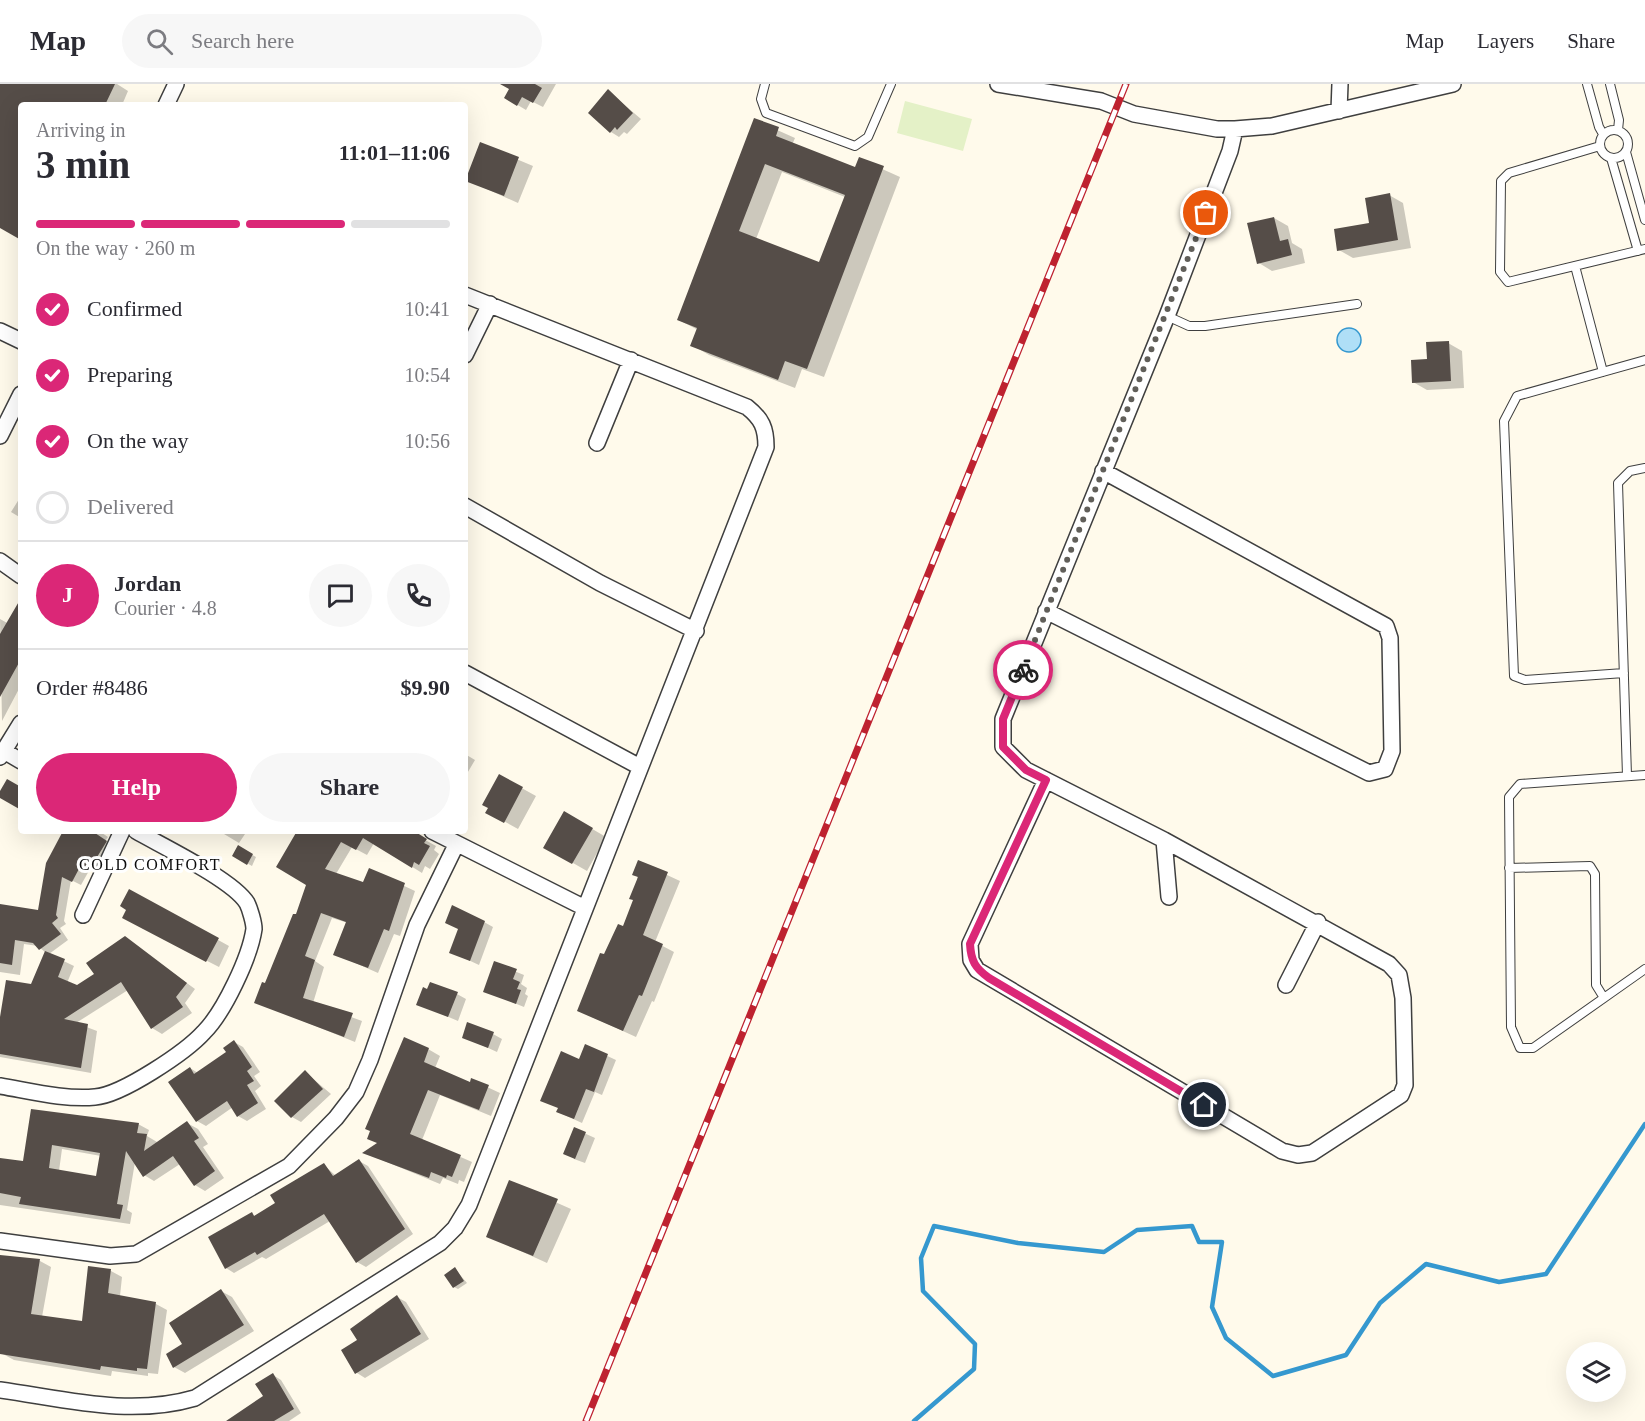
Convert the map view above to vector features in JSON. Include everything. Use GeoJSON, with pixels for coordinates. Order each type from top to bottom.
{"type":"FeatureCollection","features":[{"type":"Feature","properties":{"kind":"street"},"geometry":{"type":"LineString","coordinates":[[168,102],[177,84]]}},
{"type":"Feature","properties":{"kind":"street"},"geometry":{"type":"LineString","coordinates":[[998,84],[1101,101],[1134,114],[1217,129],[1272,126],[1453,84]]}},
{"type":"Feature","properties":{"kind":"street"},"geometry":{"type":"LineString","coordinates":[[1339,111],[1340,84]]}},
{"type":"Feature","properties":{"kind":"street"},"geometry":{"type":"LineString","coordinates":[[1046,780],[970,944],[971,960],[977,970],[1282,1151],[1298,1155],[1312,1153],[1401,1095],[1405,1085],[1403,999],[1399,975],[1389,963],[1318,922],[1164,840],[1046,780],[1026,770],[1003,747],[1003,719],[1167,316],[1230,151],[1235,129]]}},
{"type":"Feature","properties":{"kind":"street"},"geometry":{"type":"LineString","coordinates":[[0,1390],[132,1409],[166,1407],[195,1398],[440,1243],[455,1228],[469,1205],[640,767],[696,631],[766,447],[766,429],[758,416],[747,407],[468,296]]}},
{"type":"Feature","properties":{"kind":"street"},"geometry":{"type":"LineString","coordinates":[[468,349],[490,304]]}},
{"type":"Feature","properties":{"kind":"street"},"geometry":{"type":"LineString","coordinates":[[0,331],[18,340]]}},
{"type":"Feature","properties":{"kind":"street"},"geometry":{"type":"LineString","coordinates":[[597,443],[630,360]]}},
{"type":"Feature","properties":{"kind":"street"},"geometry":{"type":"LineString","coordinates":[[0,436],[18,400]]}},
{"type":"Feature","properties":{"kind":"street"},"geometry":{"type":"LineString","coordinates":[[1046,611],[1369,773],[1385,769],[1392,751],[1390,638],[1386,626],[1103,471]]}},
{"type":"Feature","properties":{"kind":"street"},"geometry":{"type":"LineString","coordinates":[[468,508],[600,583],[696,631]]}},
{"type":"Feature","properties":{"kind":"street"},"geometry":{"type":"LineString","coordinates":[[0,561],[18,574]]}},
{"type":"Feature","properties":{"kind":"street"},"geometry":{"type":"LineString","coordinates":[[468,675],[640,767]]}},
{"type":"Feature","properties":{"kind":"street"},"geometry":{"type":"LineString","coordinates":[[18,728],[2,754],[18,760]]}},
{"type":"Feature","properties":{"kind":"street"},"geometry":{"type":"LineString","coordinates":[[83,915],[121,834]]}},
{"type":"Feature","properties":{"kind":"street"},"geometry":{"type":"LineString","coordinates":[[0,1086],[62,1095],[96,1097],[118,1090],[166,1062],[205,1032],[222,1005],[243,963],[254,928],[248,904],[234,889],[141,834]]}},
{"type":"Feature","properties":{"kind":"street"},"geometry":{"type":"LineString","coordinates":[[437,834],[585,908]]}},
{"type":"Feature","properties":{"kind":"street"},"geometry":{"type":"LineString","coordinates":[[1164,840],[1169,897]]}},
{"type":"Feature","properties":{"kind":"street"},"geometry":{"type":"LineString","coordinates":[[0,1241],[110,1256],[136,1254],[289,1166],[307,1150],[356,1092],[370,1060],[417,925],[456,845]]}},
{"type":"Feature","properties":{"kind":"street"},"geometry":{"type":"LineString","coordinates":[[1286,985],[1318,922]]}},
{"type":"Feature","properties":{"kind":"lane"},"geometry":{"type":"LineString","coordinates":[[765,84],[761,99],[766,113],[855,146],[868,137],[891,84]]}},
{"type":"Feature","properties":{"kind":"lane"},"geometry":{"type":"LineString","coordinates":[[1587,84],[1599,128],[1604,134]]}},
{"type":"Feature","properties":{"kind":"lane"},"geometry":{"type":"LineString","coordinates":[[1610,84],[1619,120],[1618,130],[1629,142],[1626,152],[1645,220]]}},
{"type":"Feature","properties":{"kind":"lane"},"geometry":{"type":"LineString","coordinates":[[1604,134],[1618,130]]}},
{"type":"Feature","properties":{"kind":"lane"},"geometry":{"type":"LineString","coordinates":[[1600,146],[1509,173],[1501,181],[1500,272],[1508,282],[1641,250],[1611,158],[1602,151],[1600,146],[1604,134]]}},
{"type":"Feature","properties":{"kind":"lane"},"geometry":{"type":"LineString","coordinates":[[1611,158],[1626,152]]}},
{"type":"Feature","properties":{"kind":"lane"},"geometry":{"type":"LineString","coordinates":[[1575,266],[1603,372]]}},
{"type":"Feature","properties":{"kind":"lane"},"geometry":{"type":"LineString","coordinates":[[1167,316],[1189,326],[1205,326],[1357,303]]}},
{"type":"Feature","properties":{"kind":"lane"},"geometry":{"type":"LineString","coordinates":[[1624,673],[1526,680],[1514,676],[1504,421],[1517,396],[1645,360]]}},
{"type":"Feature","properties":{"kind":"lane"},"geometry":{"type":"LineString","coordinates":[[1627,776],[1618,483],[1630,471],[1645,468]]}},
{"type":"Feature","properties":{"kind":"lane"},"geometry":{"type":"LineString","coordinates":[[1645,775],[1520,784],[1509,797],[1511,1027],[1520,1048],[1533,1048],[1645,969]]}},
{"type":"Feature","properties":{"kind":"lane"},"geometry":{"type":"LineString","coordinates":[[1509,868],[1590,866],[1595,874],[1596,986],[1604,998]]}},
{"type":"Feature","properties":{"kind":"green space"},"geometry":{"type":"Polygon","coordinates":[[[905,101],[972,119],[963,151],[897,133],[905,101]]]}},
{"type":"Feature","properties":{"kind":"water"},"geometry":{"type":"Polygon","coordinates":[[[1349,328],[1357,332],[1361,340],[1357,348],[1349,352],[1341,348],[1337,340],[1341,332],[1349,328]]]}},
{"type":"Feature","properties":{"kind":"building"},"geometry":{"type":"Polygon","coordinates":[[[0,84],[115,84],[106,102],[18,102],[18,238],[0,228],[0,84]]]}},
{"type":"Feature","properties":{"kind":"building"},"geometry":{"type":"Polygon","coordinates":[[[500,84],[535,84],[542,88],[533,103],[522,97],[517,106],[504,98],[509,89],[500,84]]]}},
{"type":"Feature","properties":{"kind":"building"},"geometry":{"type":"Polygon","coordinates":[[[608,89],[633,113],[617,130],[615,127],[610,133],[588,113],[608,89]]]}},
{"type":"Feature","properties":{"kind":"building"},"geometry":{"type":"Polygon","coordinates":[[[754,118],[779,127],[776,136],[855,167],[859,157],[884,166],[807,369],[785,361],[778,380],[690,346],[697,328],[677,320],[754,118]],[[765,164],[739,231],[819,262],[845,195],[765,164]]]}},
{"type":"Feature","properties":{"kind":"building"},"geometry":{"type":"Polygon","coordinates":[[[480,142],[519,157],[504,196],[468,182],[468,173],[480,142]]]}},
{"type":"Feature","properties":{"kind":"building"},"geometry":{"type":"Polygon","coordinates":[[[1390,193],[1398,240],[1337,251],[1334,229],[1369,223],[1365,198],[1390,193]]]}},
{"type":"Feature","properties":{"kind":"building"},"geometry":{"type":"Polygon","coordinates":[[[1274,217],[1280,241],[1288,239],[1292,255],[1257,264],[1247,223],[1274,217]]]}},
{"type":"Feature","properties":{"kind":"building"},"geometry":{"type":"Polygon","coordinates":[[[1449,341],[1451,381],[1412,383],[1411,360],[1427,359],[1426,342],[1449,341]]]}},
{"type":"Feature","properties":{"kind":"building"},"geometry":{"type":"Polygon","coordinates":[[[18,603],[18,664],[0,697],[0,634],[18,603]]]}},
{"type":"Feature","properties":{"kind":"building"},"geometry":{"type":"Polygon","coordinates":[[[499,774],[523,787],[504,823],[485,813],[488,808],[482,805],[499,774]]]}},
{"type":"Feature","properties":{"kind":"building"},"geometry":{"type":"Polygon","coordinates":[[[7,779],[18,785],[18,808],[0,798],[0,791],[7,779]]]}},
{"type":"Feature","properties":{"kind":"building"},"geometry":{"type":"Polygon","coordinates":[[[564,811],[593,828],[572,864],[543,848],[564,811]]]}},
{"type":"Feature","properties":{"kind":"building"},"geometry":{"type":"Polygon","coordinates":[[[61,834],[96,834],[107,841],[89,870],[81,865],[72,882],[62,877],[56,915],[58,918],[52,923],[61,934],[39,950],[33,943],[15,940],[12,965],[0,963],[0,904],[38,910],[46,863],[61,834]]]}},
{"type":"Feature","properties":{"kind":"building"},"geometry":{"type":"Polygon","coordinates":[[[295,834],[419,834],[427,839],[424,843],[430,846],[419,865],[414,862],[412,868],[363,838],[356,850],[341,842],[325,869],[363,882],[369,868],[405,883],[389,931],[384,929],[368,968],[333,955],[346,922],[321,913],[305,956],[315,960],[303,998],[353,1013],[344,1037],[254,1003],[262,982],[265,983],[293,914],[296,914],[306,885],[276,867],[295,834]]]}},
{"type":"Feature","properties":{"kind":"building"},"geometry":{"type":"Polygon","coordinates":[[[238,845],[253,854],[247,865],[232,856],[238,845]]]}},
{"type":"Feature","properties":{"kind":"building"},"geometry":{"type":"Polygon","coordinates":[[[638,860],[668,872],[643,935],[663,944],[642,996],[639,995],[623,1031],[577,1011],[600,953],[604,954],[618,924],[623,926],[633,900],[629,899],[638,877],[632,875],[638,860]]]}},
{"type":"Feature","properties":{"kind":"building"},"geometry":{"type":"Polygon","coordinates":[[[129,889],[219,938],[206,962],[122,918],[126,910],[120,906],[129,889]]]}},
{"type":"Feature","properties":{"kind":"building"},"geometry":{"type":"Polygon","coordinates":[[[452,905],[485,921],[470,961],[449,953],[458,929],[445,923],[452,905]]]}},
{"type":"Feature","properties":{"kind":"building"},"geometry":{"type":"Polygon","coordinates":[[[125,936],[187,983],[176,997],[183,1007],[151,1029],[121,982],[64,1019],[88,1024],[81,1068],[0,1054],[0,1017],[6,980],[31,984],[45,951],[65,959],[58,977],[77,985],[94,974],[86,963],[125,936]]]}},
{"type":"Feature","properties":{"kind":"building"},"geometry":{"type":"Polygon","coordinates":[[[494,961],[517,969],[513,979],[520,982],[517,989],[521,990],[516,1004],[483,992],[494,961]]]}},
{"type":"Feature","properties":{"kind":"building"},"geometry":{"type":"Polygon","coordinates":[[[430,982],[458,992],[448,1017],[416,1005],[423,987],[427,989],[430,982]]]}},
{"type":"Feature","properties":{"kind":"building"},"geometry":{"type":"Polygon","coordinates":[[[467,1022],[494,1032],[488,1048],[462,1038],[467,1022]]]}},
{"type":"Feature","properties":{"kind":"building"},"geometry":{"type":"Polygon","coordinates":[[[404,1037],[429,1048],[424,1062],[470,1082],[471,1078],[489,1085],[479,1110],[428,1090],[410,1134],[461,1155],[452,1177],[447,1175],[446,1178],[431,1172],[429,1178],[362,1153],[377,1143],[367,1139],[370,1131],[365,1129],[404,1037]]]}},
{"type":"Feature","properties":{"kind":"building"},"geometry":{"type":"Polygon","coordinates":[[[234,1040],[252,1067],[247,1071],[254,1081],[247,1085],[258,1103],[237,1117],[227,1101],[196,1122],[168,1082],[190,1067],[194,1074],[226,1052],[223,1048],[234,1040]]]}},
{"type":"Feature","properties":{"kind":"building"},"geometry":{"type":"Polygon","coordinates":[[[585,1044],[608,1054],[594,1092],[586,1089],[574,1119],[556,1112],[558,1108],[540,1101],[561,1051],[579,1059],[585,1044]]]}},
{"type":"Feature","properties":{"kind":"building"},"geometry":{"type":"Polygon","coordinates":[[[305,1070],[323,1089],[291,1118],[274,1101],[305,1070]]]}},
{"type":"Feature","properties":{"kind":"building"},"geometry":{"type":"Polygon","coordinates":[[[31,1109],[139,1123],[137,1133],[147,1134],[144,1151],[187,1121],[199,1138],[194,1141],[215,1171],[194,1186],[173,1156],[143,1177],[126,1151],[117,1204],[123,1205],[120,1219],[19,1204],[21,1197],[0,1193],[0,1158],[23,1161],[31,1109]],[[52,1145],[49,1168],[96,1176],[100,1153],[52,1145]]]}},
{"type":"Feature","properties":{"kind":"building"},"geometry":{"type":"Polygon","coordinates":[[[574,1127],[586,1132],[575,1159],[563,1154],[574,1127]]]}},
{"type":"Feature","properties":{"kind":"building"},"geometry":{"type":"Polygon","coordinates":[[[359,1159],[405,1229],[356,1263],[324,1214],[257,1255],[255,1252],[225,1269],[208,1237],[252,1212],[254,1216],[275,1203],[270,1195],[324,1163],[333,1176],[359,1159]]]}},
{"type":"Feature","properties":{"kind":"building"},"geometry":{"type":"Polygon","coordinates":[[[509,1180],[558,1199],[533,1256],[486,1237],[509,1180]]]}},
{"type":"Feature","properties":{"kind":"building"},"geometry":{"type":"Polygon","coordinates":[[[0,1255],[40,1259],[31,1314],[82,1321],[88,1266],[111,1269],[108,1293],[156,1302],[147,1369],[137,1368],[137,1371],[101,1366],[100,1370],[0,1354],[0,1255]]]}},
{"type":"Feature","properties":{"kind":"building"},"geometry":{"type":"Polygon","coordinates":[[[455,1267],[464,1281],[453,1288],[444,1275],[455,1267]]]}},
{"type":"Feature","properties":{"kind":"building"},"geometry":{"type":"Polygon","coordinates":[[[221,1289],[244,1325],[173,1368],[166,1354],[182,1344],[169,1323],[221,1289]]]}},
{"type":"Feature","properties":{"kind":"building"},"geometry":{"type":"Polygon","coordinates":[[[397,1295],[421,1334],[355,1374],[341,1350],[357,1340],[350,1329],[397,1295]]]}},
{"type":"Feature","properties":{"kind":"building"},"geometry":{"type":"Polygon","coordinates":[[[273,1373],[294,1409],[274,1421],[226,1421],[263,1396],[255,1384],[273,1373]]]}},
{"type":"Feature","properties":{"kind":"waterway"},"geometry":{"type":"LineString","coordinates":[[914,1421],[974,1369],[975,1344],[923,1291],[921,1258],[934,1226],[1018,1243],[1104,1252],[1137,1230],[1192,1226],[1199,1242],[1222,1242],[1212,1307],[1226,1338],[1273,1376],[1346,1355],[1380,1303],[1426,1264],[1499,1282],[1546,1274],[1645,1124]]}},
{"type":"Feature","properties":{"kind":"railway"},"geometry":{"type":"LineString","coordinates":[[586,1421],[1126,84]]}},
{"type":"Feature","properties":{"kind":"way so far"},"geometry":{"type":"LineString","coordinates":[[1023,670],[1167,316],[1206,213]]}},
{"type":"Feature","properties":{"kind":"district","name":"COLD COMFORT"},"geometry":{"type":"Point","coordinates":[150,864]}},
{"type":"Feature","properties":{"kind":"route"},"geometry":{"type":"LineString","coordinates":[[1023,670],[1003,719],[1003,747],[1026,770],[1046,780],[970,944],[971,960],[977,970],[989,978],[1204,1105]]}}]}
